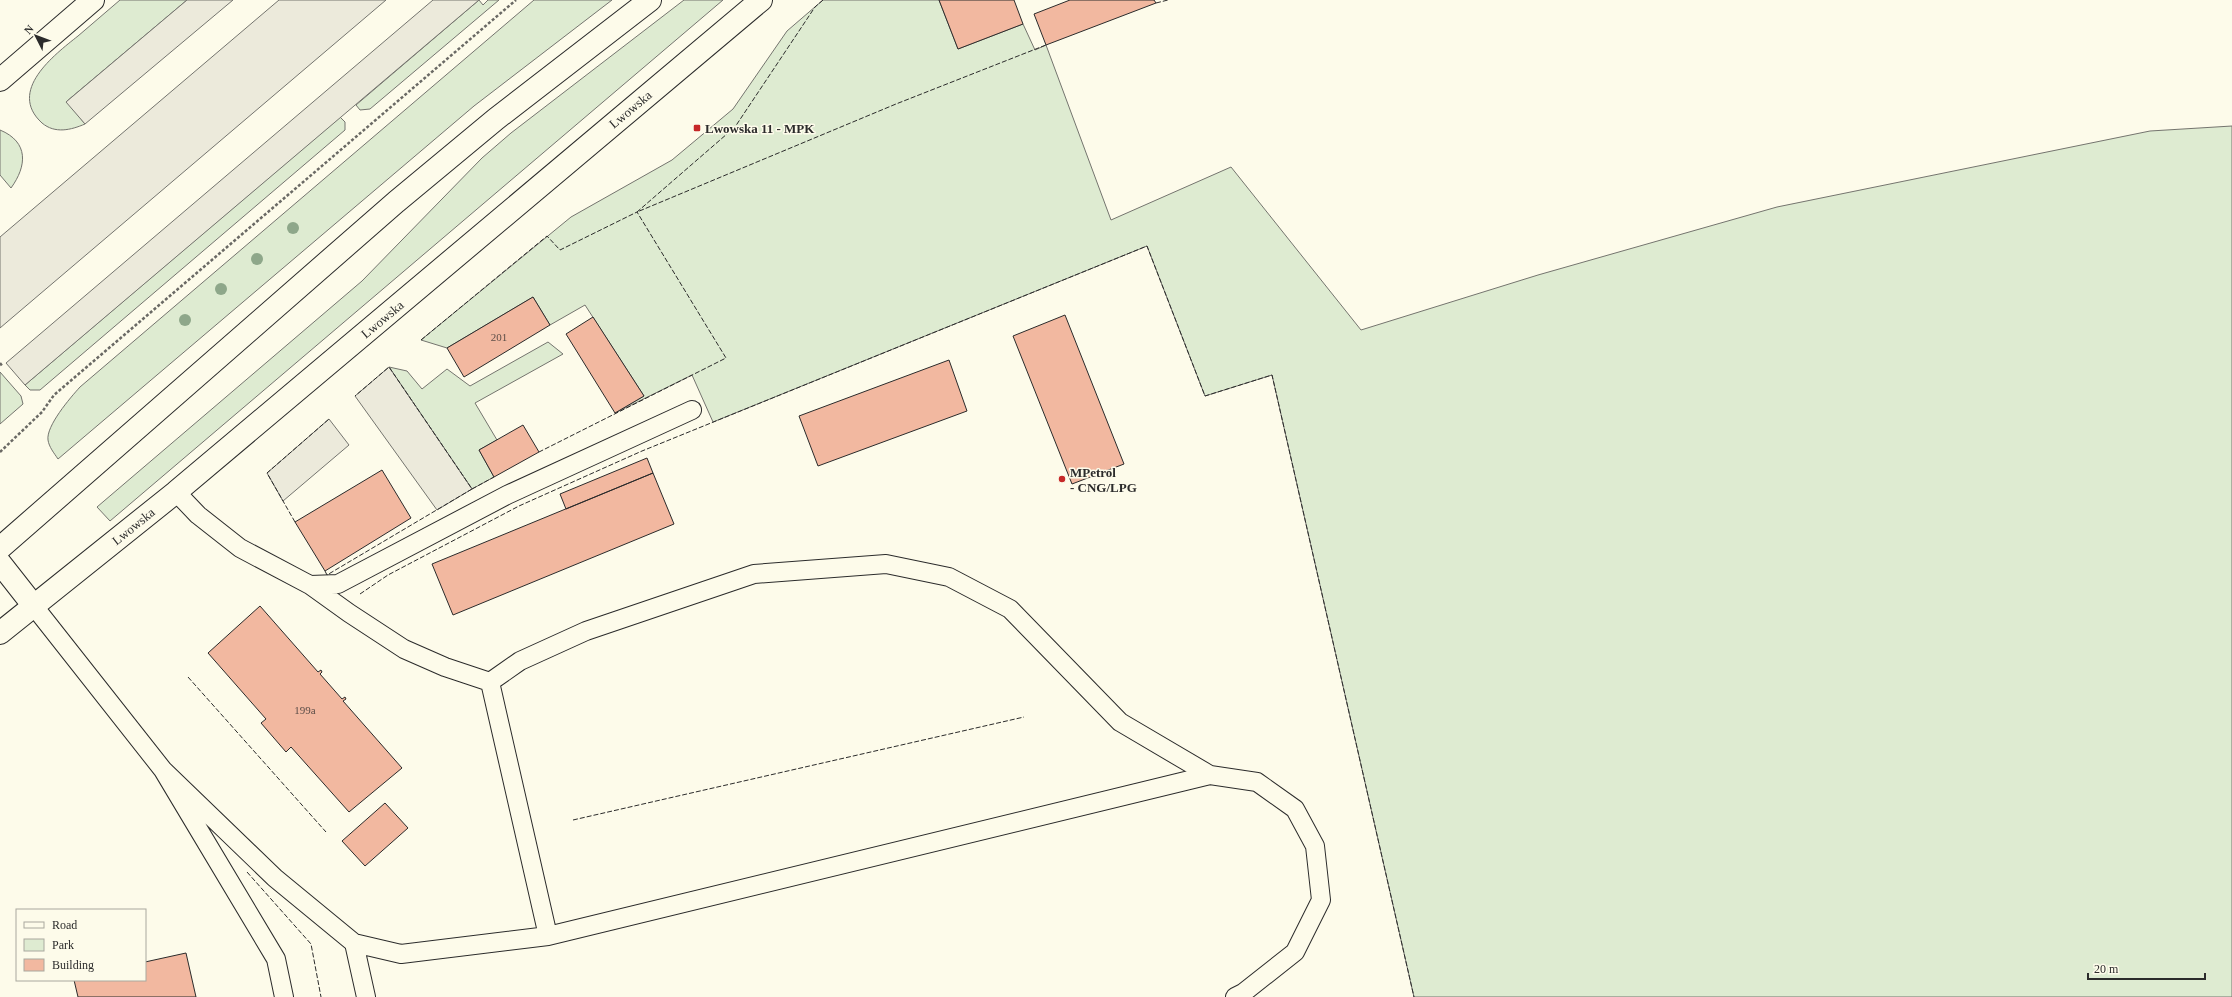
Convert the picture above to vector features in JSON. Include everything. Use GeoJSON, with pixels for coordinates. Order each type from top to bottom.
{"type":"FeatureCollection","features":[{"type":"Feature","properties":{"kind":"main road"},"geometry":{"type":"LineString","coordinates":[[0,80],[94,0]]}},
{"type":"Feature","properties":{"kind":"main road"},"geometry":{"type":"LineString","coordinates":[[0,548],[396,202],[496,119],[650,0]]}},
{"type":"Feature","properties":{"kind":"main road","name":"Lwowska"},"geometry":{"type":"LineString","coordinates":[[0,633],[33,605],[176,492],[761,0]]}},
{"type":"Feature","properties":{"kind":"main road"},"geometry":{"type":"LineString","coordinates":[[0,563],[33,605]]}},
{"type":"Feature","properties":{"kind":"lane"},"geometry":{"type":"LineString","coordinates":[[310,586],[338,584],[507,495],[692,410]]}},
{"type":"Feature","properties":{"kind":"lane"},"geometry":{"type":"LineString","coordinates":[[176,492],[198,515],[240,548],[310,586],[404,649],[445,667],[490,682]]}},
{"type":"Feature","properties":{"kind":"lane"},"geometry":{"type":"LineString","coordinates":[[490,682],[520,661],[586,631],[754,574],[886,564],[949,576],[1010,609],[1120,722],[1210,775],[1256,782],[1295,809],[1315,846],[1321,900],[1295,952],[1243,993],[1235,997]]}},
{"type":"Feature","properties":{"kind":"lane"},"geometry":{"type":"LineString","coordinates":[[33,605],[163,770],[276,959],[284,997]]}},
{"type":"Feature","properties":{"kind":"lane"},"geometry":{"type":"LineString","coordinates":[[490,682],[548,936]]}},
{"type":"Feature","properties":{"kind":"lane"},"geometry":{"type":"LineString","coordinates":[[163,770],[275,878],[354,943],[401,954],[548,936],[1210,775]]}},
{"type":"Feature","properties":{"kind":"lane"},"geometry":{"type":"LineString","coordinates":[[354,943],[366,997]]}},
{"type":"Feature","properties":{"kind":"path"},"geometry":{"type":"LineString","coordinates":[[0,452],[42,412],[54,395],[516,0]]}},
{"type":"Feature","properties":{"kind":"path"},"geometry":{"type":"LineString","coordinates":[[0,363],[3,367]]}},
{"type":"Feature","properties":{"kind":"green space"},"geometry":{"type":"Polygon","coordinates":[[[120,0],[187,0],[67,101],[85,124],[63,130],[52,129],[42,123],[33,111],[29,99],[32,86],[47,63],[57,53],[120,0]]]}},
{"type":"Feature","properties":{"kind":"green space"},"geometry":{"type":"Polygon","coordinates":[[[479,0],[483,5],[488,0],[499,0],[370,109],[360,110],[356,105],[479,0]]]}},
{"type":"Feature","properties":{"kind":"green space"},"geometry":{"type":"Polygon","coordinates":[[[534,0],[612,0],[474,106],[58,459],[49,445],[48,434],[60,412],[80,387],[534,0]]]}},
{"type":"Feature","properties":{"kind":"green space"},"geometry":{"type":"Polygon","coordinates":[[[684,0],[723,0],[110,521],[97,507],[362,281],[482,158],[511,133],[684,0]]]}},
{"type":"Feature","properties":{"kind":"green space"},"geometry":{"type":"Polygon","coordinates":[[[823,0],[939,0],[958,49],[1023,24],[1035,50],[1046,45],[1111,220],[1231,167],[1361,330],[1538,275],[1777,207],[2150,131],[2232,126],[2232,997],[1414,997],[1272,375],[1205,396],[1147,246],[713,422],[692,375],[615,413],[644,396],[585,305],[550,325],[533,297],[447,348],[421,340],[571,217],[672,160],[733,109],[787,31],[823,0]]]}},
{"type":"Feature","properties":{"kind":"green space"},"geometry":{"type":"Polygon","coordinates":[[[340,117],[345,122],[345,130],[40,390],[30,390],[25,385],[340,117]]]}},
{"type":"Feature","properties":{"kind":"green space"},"geometry":{"type":"Polygon","coordinates":[[[0,130],[16,141],[22,155],[20,171],[11,188],[0,175],[0,130]]]}},
{"type":"Feature","properties":{"kind":"green space"},"geometry":{"type":"Polygon","coordinates":[[[548,342],[563,354],[475,403],[497,440],[479,450],[494,477],[472,489],[389,367],[407,371],[422,389],[447,369],[470,386],[548,342]]]}},
{"type":"Feature","properties":{"kind":"green space"},"geometry":{"type":"Polygon","coordinates":[[[0,372],[21,396],[23,404],[0,424],[0,372]]]}},
{"type":"Feature","properties":{"kind":"shaded area"},"geometry":{"type":"Polygon","coordinates":[[[187,0],[233,0],[85,124],[66,102],[187,0]]]}},
{"type":"Feature","properties":{"kind":"shaded area"},"geometry":{"type":"Polygon","coordinates":[[[279,0],[386,0],[0,328],[0,237],[279,0]]]}},
{"type":"Feature","properties":{"kind":"shaded area"},"geometry":{"type":"Polygon","coordinates":[[[433,0],[479,0],[25,385],[6,363],[433,0]]]}},
{"type":"Feature","properties":{"kind":"shaded area"},"geometry":{"type":"Polygon","coordinates":[[[389,367],[472,489],[437,510],[355,396],[389,367]]]}},
{"type":"Feature","properties":{"kind":"shaded area"},"geometry":{"type":"Polygon","coordinates":[[[329,419],[349,445],[283,501],[267,473],[329,419]]]}},
{"type":"Feature","properties":{"kind":"building"},"geometry":{"type":"Polygon","coordinates":[[[939,0],[1014,0],[1023,24],[958,49],[939,0]]]}},
{"type":"Feature","properties":{"kind":"building"},"geometry":{"type":"Polygon","coordinates":[[[1070,0],[1154,0],[1156,3],[1046,45],[1034,14],[1070,0]]]}},
{"type":"Feature","properties":{"kind":"building"},"geometry":{"type":"Polygon","coordinates":[[[533,297],[550,325],[464,377],[447,348],[533,297]]]}},
{"type":"Feature","properties":{"kind":"building"},"geometry":{"type":"Polygon","coordinates":[[[1065,315],[1124,464],[1072,484],[1013,336],[1065,315]]]}},
{"type":"Feature","properties":{"kind":"building"},"geometry":{"type":"Polygon","coordinates":[[[593,317],[644,396],[615,413],[566,334],[593,317]]]}},
{"type":"Feature","properties":{"kind":"building"},"geometry":{"type":"Polygon","coordinates":[[[949,360],[967,411],[818,466],[799,416],[949,360]]]}},
{"type":"Feature","properties":{"kind":"building"},"geometry":{"type":"Polygon","coordinates":[[[523,425],[539,452],[494,477],[479,450],[523,425]]]}},
{"type":"Feature","properties":{"kind":"building"},"geometry":{"type":"Polygon","coordinates":[[[647,458],[653,473],[566,509],[560,494],[647,458]]]}},
{"type":"Feature","properties":{"kind":"building"},"geometry":{"type":"Polygon","coordinates":[[[382,470],[411,518],[325,571],[295,522],[382,470]]]}},
{"type":"Feature","properties":{"kind":"building"},"geometry":{"type":"Polygon","coordinates":[[[653,473],[674,524],[453,615],[432,564],[653,473]]]}},
{"type":"Feature","properties":{"kind":"building"},"geometry":{"type":"Polygon","coordinates":[[[260,606],[318,672],[321,670],[322,672],[320,674],[342,699],[345,697],[346,699],[343,701],[402,768],[349,812],[291,747],[286,752],[261,723],[266,719],[208,653],[260,606]]]}},
{"type":"Feature","properties":{"kind":"building"},"geometry":{"type":"Polygon","coordinates":[[[385,803],[408,828],[365,866],[342,841],[385,803]]]}},
{"type":"Feature","properties":{"kind":"building"},"geometry":{"type":"Polygon","coordinates":[[[186,953],[196,997],[78,997],[74,981],[146,981],[146,962],[186,953]]]}},
{"type":"Feature","properties":{"kind":"fence"},"geometry":{"type":"LineString","coordinates":[[823,0],[815,7],[735,127],[637,212],[896,104],[1046,45]]}},
{"type":"Feature","properties":{"kind":"fence"},"geometry":{"type":"LineString","coordinates":[[1156,3],[1168,0]]}},
{"type":"Feature","properties":{"kind":"fence"},"geometry":{"type":"LineString","coordinates":[[421,340],[547,236],[560,250],[637,212],[726,358],[539,452]]}},
{"type":"Feature","properties":{"kind":"fence"},"geometry":{"type":"LineString","coordinates":[[360,594],[388,575],[519,506],[642,451],[1147,246],[1205,396],[1272,375],[1414,997]]}},
{"type":"Feature","properties":{"kind":"fence"},"geometry":{"type":"LineString","coordinates":[[325,571],[327,575],[472,489],[389,367],[355,396]]}},
{"type":"Feature","properties":{"kind":"fence"},"geometry":{"type":"LineString","coordinates":[[295,522],[267,473],[329,419]]}},
{"type":"Feature","properties":{"kind":"fence"},"geometry":{"type":"LineString","coordinates":[[472,489],[494,477]]}},
{"type":"Feature","properties":{"kind":"fence"},"geometry":{"type":"LineString","coordinates":[[188,677],[326,832]]}},
{"type":"Feature","properties":{"kind":"fence"},"geometry":{"type":"LineString","coordinates":[[573,820],[1024,717]]}},
{"type":"Feature","properties":{"kind":"fence"},"geometry":{"type":"LineString","coordinates":[[247,872],[311,944],[321,997]]}},
{"type":"Feature","properties":{"kind":"place","name":"Lwowska 11 - MPK"},"geometry":{"type":"Point","coordinates":[697,128]}},
{"type":"Feature","properties":{"kind":"place","name":"MPetrol - CNG/LPG"},"geometry":{"type":"Point","coordinates":[1062,479]}}]}
